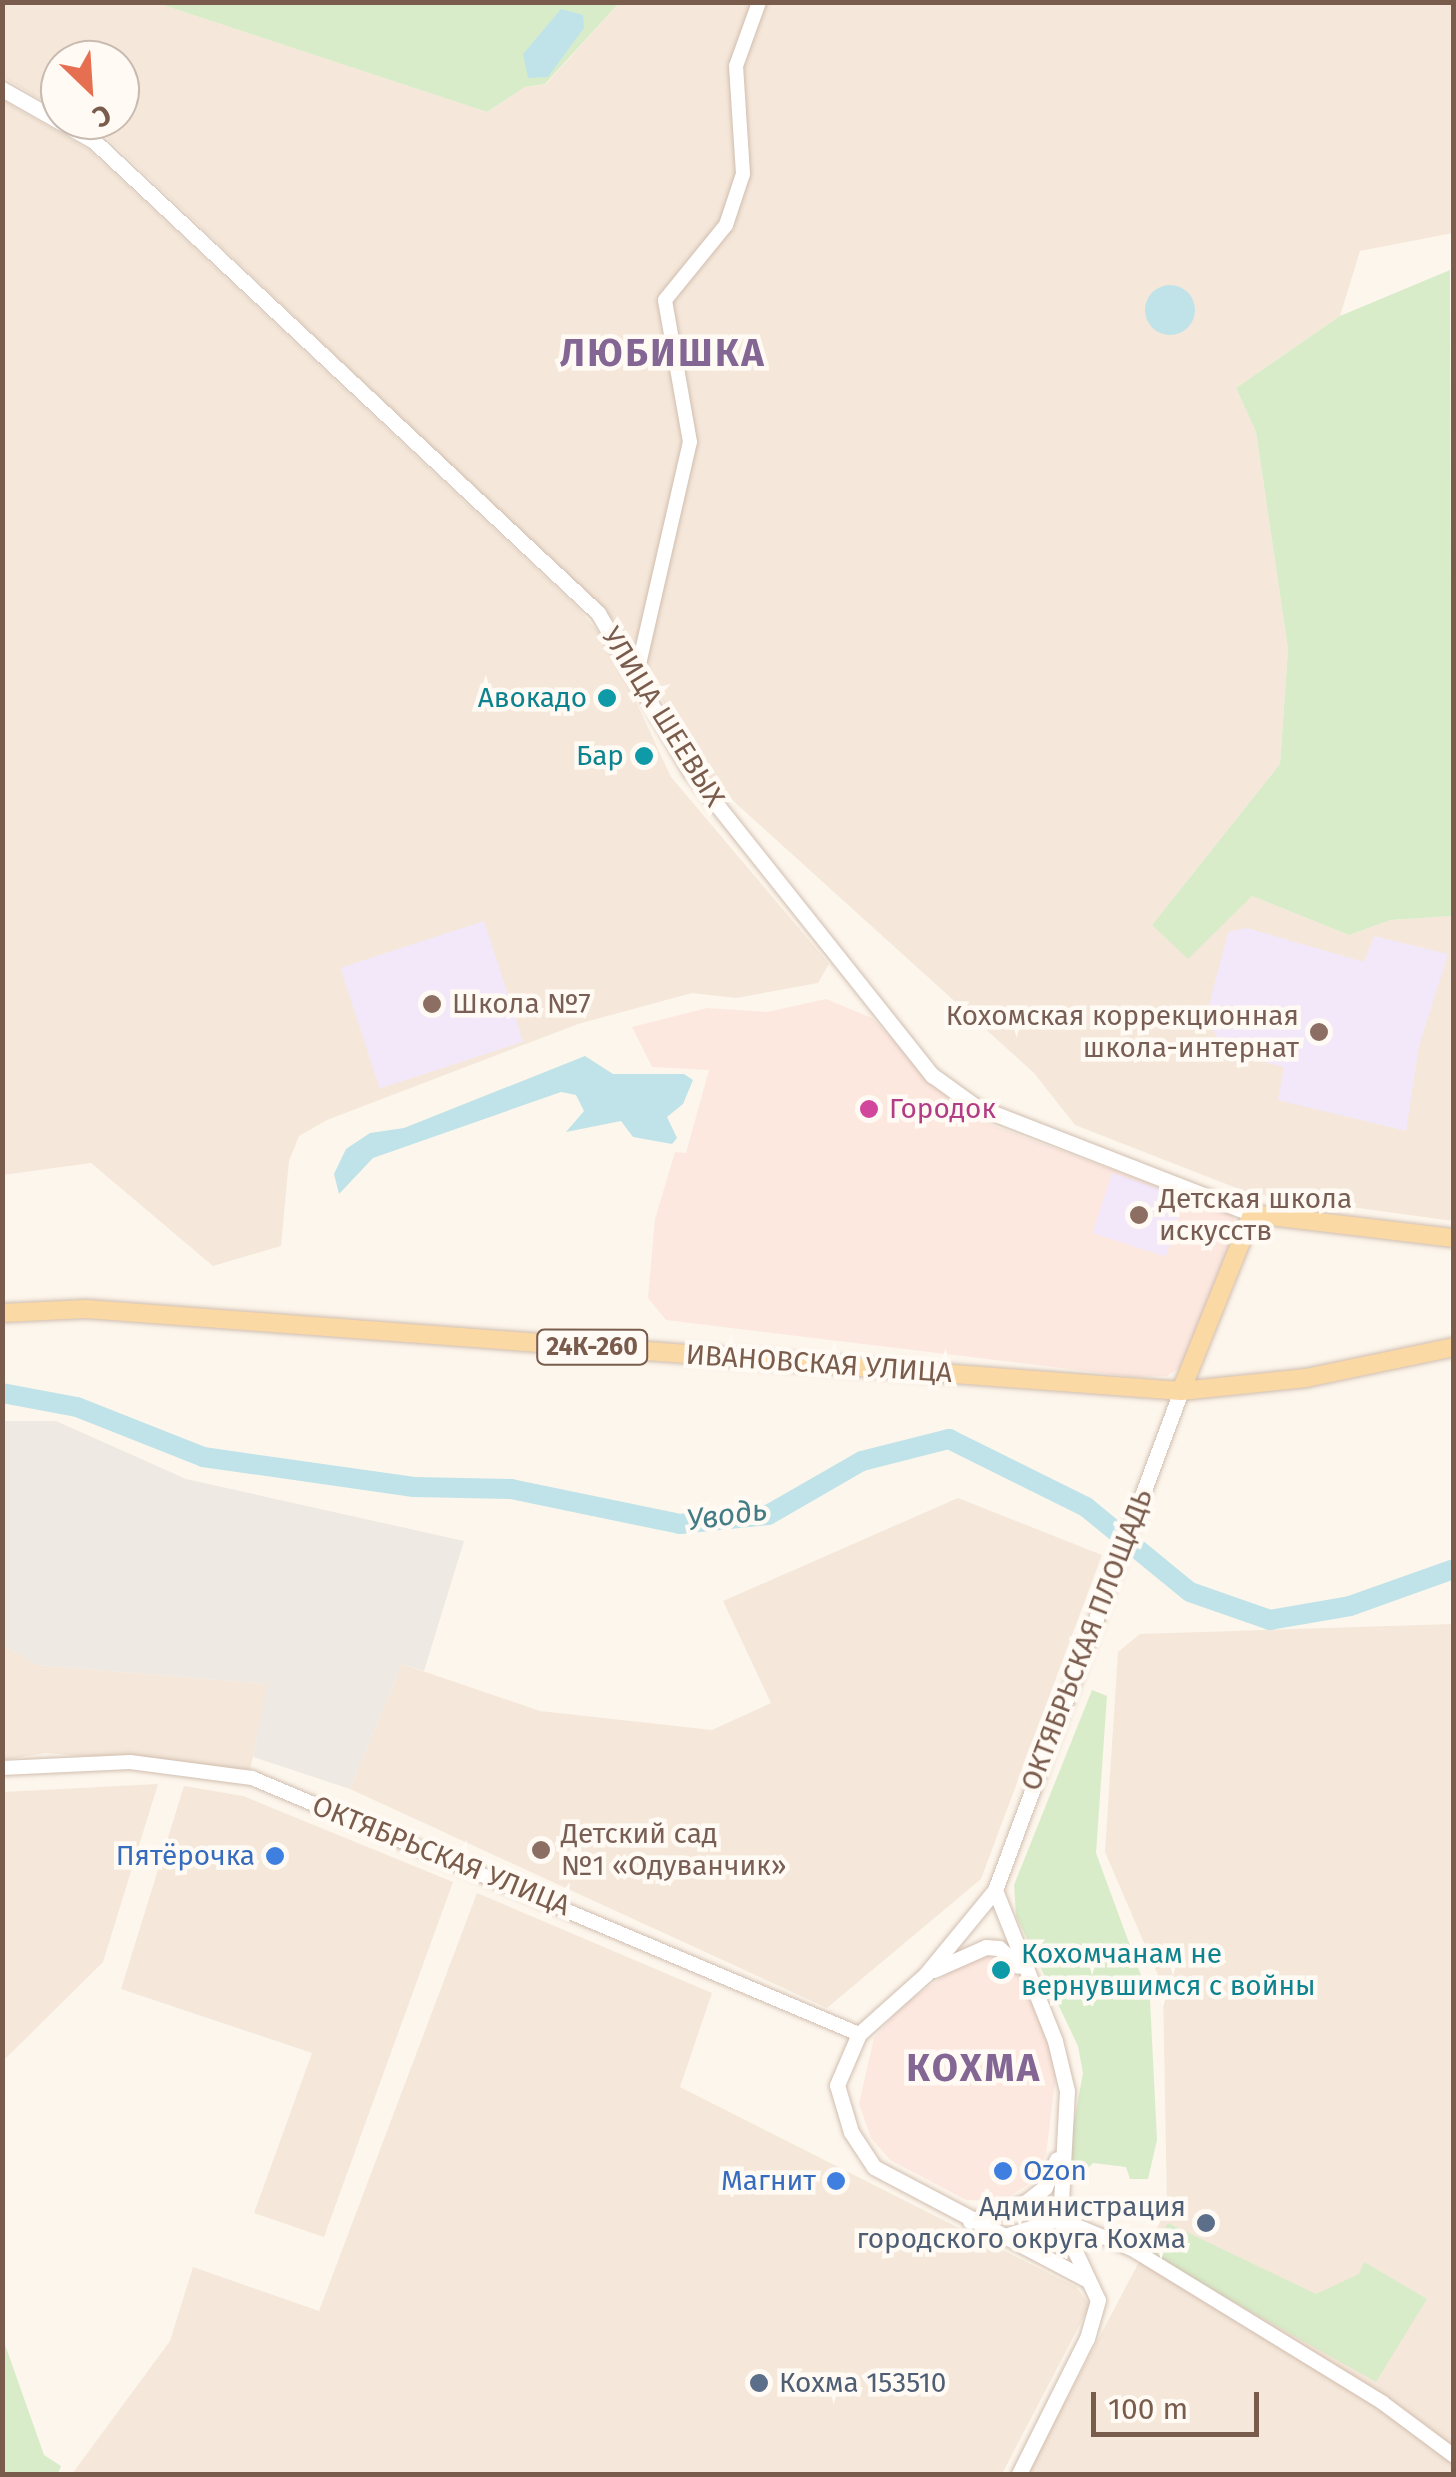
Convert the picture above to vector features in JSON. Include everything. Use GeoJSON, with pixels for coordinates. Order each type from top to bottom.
{"type":"FeatureCollection","features":[{"type":"Feature","properties":{"kind":"main road","name":"УЛИЦА ШЕЕВЫХ"},"geometry":{"type":"LineString","coordinates":[[2,89],[94,141],[598,613],[700,785],[932,1074],[975,1106],[1252,1214]]}},
{"type":"Feature","properties":{"kind":"main road"},"geometry":{"type":"LineString","coordinates":[[1181,1391],[1252,1214],[1454,1238]]}},
{"type":"Feature","properties":{"kind":"main road","name":"ИВАНОВСКАЯ УЛИЦА"},"geometry":{"type":"LineString","coordinates":[[2,1313],[86,1310],[1181,1391],[1306,1378],[1454,1348]]}},
{"type":"Feature","properties":{"kind":"main road","name":"ОКТЯБРЬСКАЯ ПЛОЩАДЬ"},"geometry":{"type":"LineString","coordinates":[[926,1974],[995,1890],[1181,1391]]}},
{"type":"Feature","properties":{"kind":"main road"},"geometry":{"type":"LineString","coordinates":[[995,1890],[1024,1973],[1055,2042],[1067,2092],[1058,2155],[1060,2220],[1098,2300],[1086,2338],[1019,2474]]}},
{"type":"Feature","properties":{"kind":"main road"},"geometry":{"type":"LineString","coordinates":[[1024,1973],[999,1948],[986,1947],[926,1974],[860,2034],[837,2085],[851,2132],[874,2168],[1088,2280]]}},
{"type":"Feature","properties":{"kind":"main road"},"geometry":{"type":"LineString","coordinates":[[970,2221],[1026,2202],[1044,2187],[1058,2155]]}},
{"type":"Feature","properties":{"kind":"street"},"geometry":{"type":"LineString","coordinates":[[637,673],[690,442],[665,300],[726,225],[743,174],[736,66],[759,2]]}},
{"type":"Feature","properties":{"kind":"street","name":"ОКТЯБРЬСКАЯ УЛИЦА"},"geometry":{"type":"LineString","coordinates":[[2,1768],[146,1762],[252,1778],[860,2034]]}},
{"type":"Feature","properties":{"kind":"street"},"geometry":{"type":"LineString","coordinates":[[1002,2237],[1060,2220],[1132,2249],[1382,2402],[1454,2456]]}},
{"type":"Feature","properties":{"kind":"shaded area"},"geometry":{"type":"Polygon","coordinates":[[[3,3],[157,3],[487,112],[525,87],[546,84],[619,3],[1453,3],[1453,233],[1360,251],[1340,316],[1236,388],[1256,432],[1288,649],[1280,764],[1152,925],[1252,896],[1349,935],[1391,920],[1451,916],[1453,907],[1453,1221],[1249,1193],[1075,1125],[1034,1073],[689,761],[655,683],[615,621],[109,140],[140,140],[140,40],[40,40],[40,99],[3,77],[3,3]]]}},
{"type":"Feature","properties":{"kind":"shaded area"},"geometry":{"type":"Polygon","coordinates":[[[2,100],[40,122],[40,140],[72,140],[89,150],[576,606],[610,646],[671,777],[829,964],[818,983],[736,998],[692,993],[578,1024],[327,1120],[299,1136],[289,1161],[281,1246],[213,1266],[91,1163],[3,1175],[2,100]]]}},
{"type":"Feature","properties":{"kind":"shaded area","name":"Школа №7"},"geometry":{"type":"Polygon","coordinates":[[[484,921],[523,1042],[380,1088],[340,968],[484,921]]]}},
{"type":"Feature","properties":{"kind":"shaded area","name":"Кохомская коррекционная школа-интернат"},"geometry":{"type":"Polygon","coordinates":[[[1247,928],[1364,962],[1374,936],[1448,954],[1419,1046],[1406,1131],[1278,1100],[1284,1067],[1225,1052],[1206,1017],[1228,932],[1247,928]]]}},
{"type":"Feature","properties":{"kind":"shaded area"},"geometry":{"type":"Polygon","coordinates":[[[826,999],[872,1018],[964,1115],[1233,1214],[1237,1228],[1181,1367],[1167,1376],[1136,1377],[666,1320],[648,1298],[655,1219],[675,1152],[686,1153],[709,1070],[652,1067],[632,1027],[707,1008],[767,1012],[826,999]]]}},
{"type":"Feature","properties":{"kind":"shaded area","name":"Детская школа искусств"},"geometry":{"type":"Polygon","coordinates":[[[1112,1173],[1185,1197],[1166,1257],[1093,1233],[1112,1173]]]}},
{"type":"Feature","properties":{"kind":"shaded area"},"geometry":{"type":"Polygon","coordinates":[[[3,1421],[56,1421],[186,1479],[464,1541],[424,1671],[402,1664],[350,1789],[253,1757],[267,1684],[37,1665],[3,1645],[3,1421]]]}},
{"type":"Feature","properties":{"kind":"shaded area"},"geometry":{"type":"Polygon","coordinates":[[[958,1498],[1102,1555],[981,1879],[827,2008],[350,1789],[402,1664],[540,1711],[712,1730],[771,1703],[723,1601],[958,1498]]]}},
{"type":"Feature","properties":{"kind":"shaded area"},"geometry":{"type":"Polygon","coordinates":[[[1453,1624],[1453,2474],[1027,2474],[1167,2209],[1163,1987],[1105,1852],[1118,1652],[1140,1634],[1453,1624]]]}},
{"type":"Feature","properties":{"kind":"shaded area"},"geometry":{"type":"Polygon","coordinates":[[[3,1645],[37,1665],[268,1684],[250,1770],[46,1753],[3,1760],[3,1645]]]}},
{"type":"Feature","properties":{"kind":"shaded area"},"geometry":{"type":"Polygon","coordinates":[[[158,1784],[103,1962],[3,2061],[3,1792],[158,1784]]]}},
{"type":"Feature","properties":{"kind":"shaded area"},"geometry":{"type":"Polygon","coordinates":[[[184,1786],[243,1796],[453,1882],[324,2237],[254,2213],[312,2053],[121,1989],[184,1786]]]}},
{"type":"Feature","properties":{"kind":"shaded area"},"geometry":{"type":"Polygon","coordinates":[[[477,1893],[712,1993],[680,2087],[1076,2287],[1090,2305],[1002,2474],[72,2474],[170,2341],[193,2267],[319,2311],[477,1893]]]}},
{"type":"Feature","properties":{"kind":"shaded area"},"geometry":{"type":"Polygon","coordinates":[[[985,1955],[1010,1961],[1021,1976],[1057,2067],[1046,2155],[1028,2185],[1001,2201],[966,2200],[890,2160],[871,2138],[859,2104],[874,2038],[902,2006],[969,1958],[985,1955]]]}},
{"type":"Feature","properties":{"kind":"green space"},"geometry":{"type":"Polygon","coordinates":[[[157,3],[619,3],[545,84],[525,87],[487,112],[157,3]]]}},
{"type":"Feature","properties":{"kind":"green space"},"geometry":{"type":"Polygon","coordinates":[[[1450,270],[1452,916],[1391,920],[1349,935],[1252,896],[1188,959],[1152,925],[1280,764],[1288,649],[1256,432],[1236,388],[1340,316],[1450,270]]]}},
{"type":"Feature","properties":{"kind":"green space"},"geometry":{"type":"Polygon","coordinates":[[[1092,1690],[1107,1696],[1096,1853],[1150,2000],[1157,2140],[1148,2179],[1130,2179],[1126,2167],[1093,2163],[1084,2172],[1066,2166],[1083,2073],[1078,2046],[1016,1916],[1014,1885],[1092,1690]]]}},
{"type":"Feature","properties":{"kind":"green space"},"geometry":{"type":"Polygon","coordinates":[[[1168,2223],[1316,2294],[1359,2274],[1364,2262],[1427,2299],[1376,2382],[1150,2255],[1168,2223]]]}},
{"type":"Feature","properties":{"kind":"green space"},"geometry":{"type":"Polygon","coordinates":[[[2,2336],[44,2455],[61,2466],[58,2474],[3,2474],[2,2336]]]}},
{"type":"Feature","properties":{"kind":"water"},"geometry":{"type":"Polygon","coordinates":[[[561,9],[583,15],[584,28],[548,77],[528,78],[523,54],[561,9]]]}},
{"type":"Feature","properties":{"kind":"water"},"geometry":{"type":"Polygon","coordinates":[[[1170,285],[1188,292],[1195,310],[1188,328],[1170,335],[1152,328],[1145,310],[1152,292],[1170,285]]]}},
{"type":"Feature","properties":{"kind":"water"},"geometry":{"type":"Polygon","coordinates":[[[585,1056],[613,1074],[684,1074],[693,1080],[683,1104],[667,1117],[677,1138],[672,1144],[633,1137],[621,1121],[566,1132],[584,1111],[576,1095],[561,1092],[373,1158],[339,1194],[334,1174],[346,1149],[370,1133],[404,1128],[585,1056]]]}},
{"type":"Feature","properties":{"kind":"waterway","name":"Уводь"},"geometry":{"type":"LineString","coordinates":[[2,1393],[77,1407],[203,1457],[414,1487],[511,1489],[680,1524],[768,1515],[862,1461],[949,1439],[1086,1507],[1190,1592],[1270,1620],[1350,1606],[1454,1569]]}},
{"type":"Feature","properties":{"kind":"place","name":"Авокадо"},"geometry":{"type":"Point","coordinates":[607,698]}},
{"type":"Feature","properties":{"kind":"place","name":"Бар"},"geometry":{"type":"Point","coordinates":[644,756]}},
{"type":"Feature","properties":{"kind":"place","name":"Школа №7"},"geometry":{"type":"Point","coordinates":[432,1004]}},
{"type":"Feature","properties":{"kind":"place","name":"Кохомская коррекционная школа-интернат"},"geometry":{"type":"Point","coordinates":[1319,1032]}},
{"type":"Feature","properties":{"kind":"place","name":"Городок"},"geometry":{"type":"Point","coordinates":[869,1109]}},
{"type":"Feature","properties":{"kind":"place","name":"Детская школа искусств"},"geometry":{"type":"Point","coordinates":[1139,1215]}},
{"type":"Feature","properties":{"kind":"place","name":"Детский сад №1 «Одуванчик»"},"geometry":{"type":"Point","coordinates":[541,1850]}},
{"type":"Feature","properties":{"kind":"place","name":"Пятёрочка"},"geometry":{"type":"Point","coordinates":[275,1856]}},
{"type":"Feature","properties":{"kind":"place","name":"Кохомчанам не вернувшимся с войны"},"geometry":{"type":"Point","coordinates":[1001,1970]}},
{"type":"Feature","properties":{"kind":"place","name":"Ozon"},"geometry":{"type":"Point","coordinates":[1003,2171]}},
{"type":"Feature","properties":{"kind":"place","name":"Магнит"},"geometry":{"type":"Point","coordinates":[836,2181]}},
{"type":"Feature","properties":{"kind":"place","name":"Администрация городского округа Кохма"},"geometry":{"type":"Point","coordinates":[1206,2223]}},
{"type":"Feature","properties":{"kind":"place","name":"Кохма 153510"},"geometry":{"type":"Point","coordinates":[759,2383]}},
{"type":"Feature","properties":{"kind":"district","name":"ЛЮБИШКА"},"geometry":{"type":"Point","coordinates":[663,354]}},
{"type":"Feature","properties":{"kind":"district","name":"КОХМА"},"geometry":{"type":"Point","coordinates":[974,2069]}}]}
